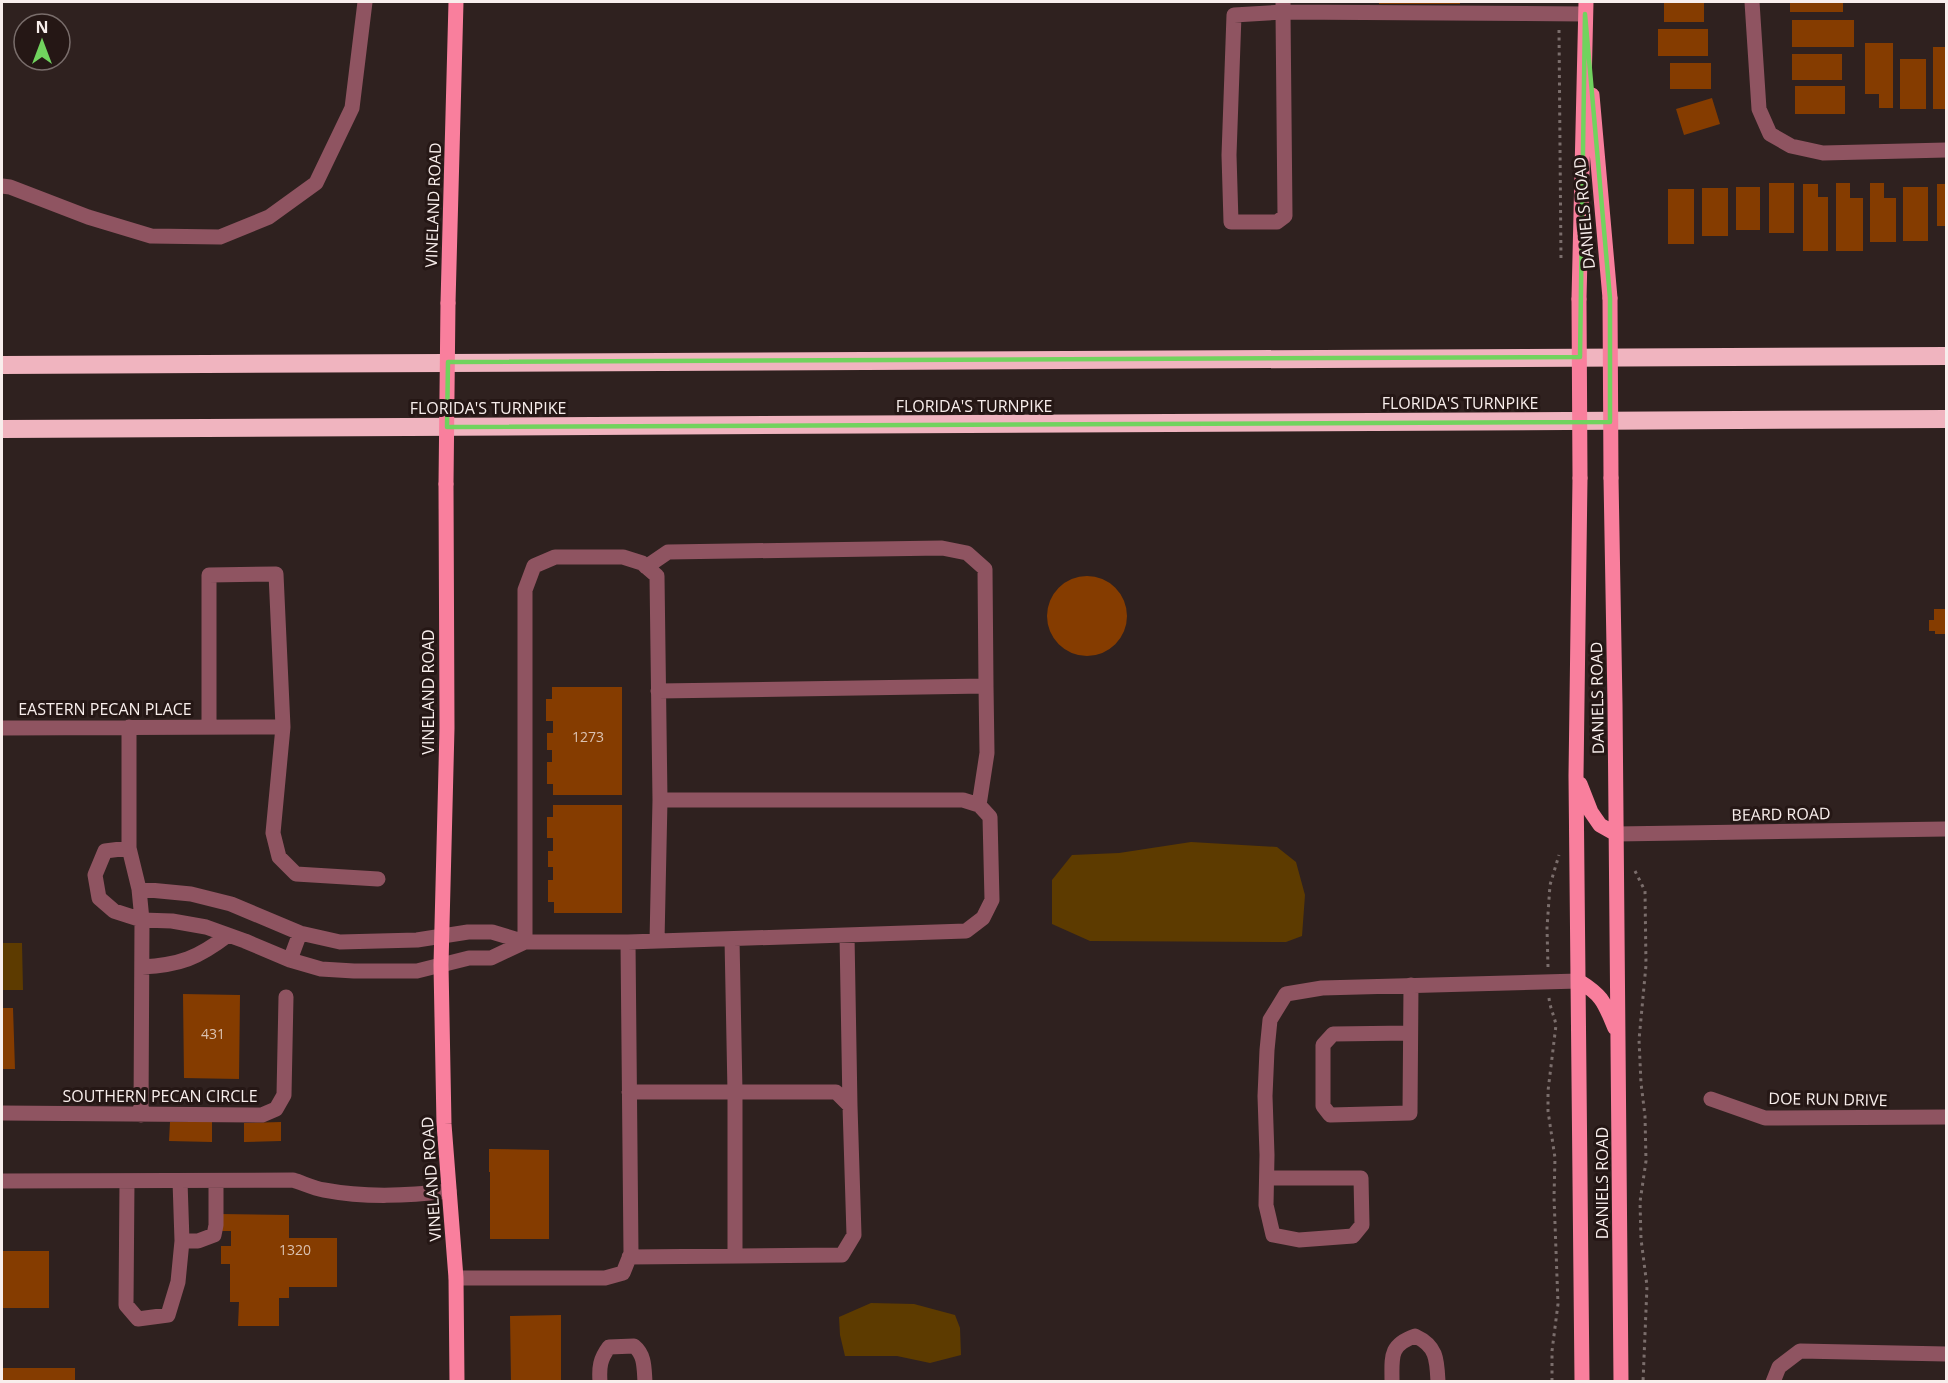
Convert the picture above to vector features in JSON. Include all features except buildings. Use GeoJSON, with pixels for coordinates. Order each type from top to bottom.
{"type":"FeatureCollection","features":[{"type":"Feature","properties":{"kind":"highway"},"geometry":{"type":"LineString","coordinates":[[2,365],[1947,356]]}},
{"type":"Feature","properties":{"kind":"highway","name":"FLORIDA'S TURNPIKE"},"geometry":{"type":"LineString","coordinates":[[2,429],[1947,419]]}},
{"type":"Feature","properties":{"kind":"main road","name":"VINELAND ROAD"},"geometry":{"type":"LineString","coordinates":[[456,2],[448,303],[447,728],[441,965],[444,1124],[456,1278],[457,1382]]}},
{"type":"Feature","properties":{"kind":"main road","name":"DANIELS ROAD"},"geometry":{"type":"LineString","coordinates":[[1586,8],[1610,298],[1621,1382]]}},
{"type":"Feature","properties":{"kind":"main road","name":"DANIELS ROAD"},"geometry":{"type":"LineString","coordinates":[[1582,1382],[1576,776],[1580,478],[1579,299],[1586,8]]}},
{"type":"Feature","properties":{"kind":"main road"},"geometry":{"type":"LineString","coordinates":[[1576,776],[1591,812],[1600,825],[1616,834]]}},
{"type":"Feature","properties":{"kind":"main road"},"geometry":{"type":"LineString","coordinates":[[1579,981],[1597,992],[1606,1006],[1618,1036]]}},
{"type":"Feature","properties":{"kind":"street"},"geometry":{"type":"LineString","coordinates":[[2,186],[88,217],[151,236],[220,237],[269,217],[316,183],[351,108],[365,2]]}},
{"type":"Feature","properties":{"kind":"street"},"geometry":{"type":"LineString","coordinates":[[1752,2],[1759,109],[1770,134],[1791,146],[1823,153],[1947,150]]}},
{"type":"Feature","properties":{"kind":"street"},"geometry":{"type":"LineString","coordinates":[[1283,7],[1285,216],[1277,222],[1231,222],[1229,155],[1234,15],[1283,7],[1489,8],[1558,14],[1586,8]]}},
{"type":"Feature","properties":{"kind":"street"},"geometry":{"type":"LineString","coordinates":[[646,567],[668,552],[942,548],[967,553],[985,569],[987,753],[979,805]]}},
{"type":"Feature","properties":{"kind":"street"},"geometry":{"type":"LineString","coordinates":[[525,942],[525,590],[534,566],[555,557],[623,557],[642,563],[657,576],[660,800],[657,941]]}},
{"type":"Feature","properties":{"kind":"street","name":"EASTERN PECAN PLACE"},"geometry":{"type":"LineString","coordinates":[[209,727],[209,575],[276,574],[283,727],[273,833],[279,857],[296,874],[378,879]]}},
{"type":"Feature","properties":{"kind":"street"},"geometry":{"type":"LineString","coordinates":[[658,691],[986,686]]}},
{"type":"Feature","properties":{"kind":"street"},"geometry":{"type":"LineString","coordinates":[[129,727],[129,848],[139,889],[142,920],[141,1115]]}},
{"type":"Feature","properties":{"kind":"street","name":"EASTERN PECAN PLACE"},"geometry":{"type":"LineString","coordinates":[[2,728],[283,727]]}},
{"type":"Feature","properties":{"kind":"street"},"geometry":{"type":"LineString","coordinates":[[139,889],[191,894],[231,904],[300,933],[340,942],[417,940],[468,932],[492,932],[525,942],[628,942],[966,931],[983,918],[992,900],[990,817],[979,805],[963,800],[660,800]]}},
{"type":"Feature","properties":{"kind":"street","name":"BEARD ROAD"},"geometry":{"type":"LineString","coordinates":[[1616,834],[1947,829]]}},
{"type":"Feature","properties":{"kind":"street"},"geometry":{"type":"LineString","coordinates":[[129,848],[105,851],[95,876],[99,898],[114,911],[142,920],[172,921],[206,927],[290,960],[321,969],[417,971],[469,958],[491,957],[525,942]]}},
{"type":"Feature","properties":{"kind":"street"},"geometry":{"type":"LineString","coordinates":[[290,960],[300,933]]}},
{"type":"Feature","properties":{"kind":"street"},"geometry":{"type":"LineString","coordinates":[[141,967],[166,966],[189,959],[210,949],[228,935]]}},
{"type":"Feature","properties":{"kind":"street"},"geometry":{"type":"LineString","coordinates":[[629,1257],[842,1255],[854,1235],[847,935]]}},
{"type":"Feature","properties":{"kind":"street"},"geometry":{"type":"LineString","coordinates":[[732,939],[735,1256]]}},
{"type":"Feature","properties":{"kind":"street"},"geometry":{"type":"LineString","coordinates":[[456,1278],[605,1278],[623,1273],[631,1253],[628,942]]}},
{"type":"Feature","properties":{"kind":"street"},"geometry":{"type":"LineString","coordinates":[[1267,1178],[1361,1178],[1362,1226],[1353,1236],[1299,1240],[1273,1235],[1266,1205],[1267,1050],[1270,1020],[1286,994],[1322,988],[1579,981]]}},
{"type":"Feature","properties":{"kind":"street"},"geometry":{"type":"LineString","coordinates":[[1410,1032],[1333,1034],[1323,1045],[1323,1106],[1330,1114],[1410,1113],[1411,985]]}},
{"type":"Feature","properties":{"kind":"street","name":"SOUTHERN PECAN CIRCLE"},"geometry":{"type":"LineString","coordinates":[[2,1113],[262,1115],[276,1109],[284,1095],[286,998]]}},
{"type":"Feature","properties":{"kind":"street"},"geometry":{"type":"LineString","coordinates":[[629,1092],[836,1092],[850,1106]]}},
{"type":"Feature","properties":{"kind":"street","name":"DOE RUN DRIVE"},"geometry":{"type":"LineString","coordinates":[[1711,1099],[1765,1118],[1947,1117]]}},
{"type":"Feature","properties":{"kind":"street"},"geometry":{"type":"LineString","coordinates":[[2,1181],[293,1180],[321,1189],[356,1195],[409,1196],[449,1191]]}},
{"type":"Feature","properties":{"kind":"street"},"geometry":{"type":"LineString","coordinates":[[127,1181],[126,1305],[138,1319],[168,1316],[178,1282],[182,1241],[180,1181]]}},
{"type":"Feature","properties":{"kind":"street"},"geometry":{"type":"LineString","coordinates":[[182,1241],[198,1241],[214,1235],[216,1181]]}},
{"type":"Feature","properties":{"kind":"street"},"geometry":{"type":"LineString","coordinates":[[1392,1382],[1395,1349],[1402,1341],[1415,1336],[1427,1342],[1436,1358],[1438,1382]]}},
{"type":"Feature","properties":{"kind":"street"},"geometry":{"type":"LineString","coordinates":[[600,1382],[599,1365],[609,1347],[634,1346],[640,1351],[644,1363],[645,1382]]}},
{"type":"Feature","properties":{"kind":"street"},"geometry":{"type":"LineString","coordinates":[[1773,1382],[1779,1367],[1800,1351],[1947,1354]]}},
{"type":"Feature","properties":{"kind":"path"},"geometry":{"type":"LineString","coordinates":[[1558,14],[1562,261]]}},
{"type":"Feature","properties":{"kind":"path"},"geometry":{"type":"LineString","coordinates":[[1635,834],[1635,872],[1645,891],[1646,965],[1640,1040],[1646,1161],[1640,1202],[1641,1239],[1647,1286],[1643,1382]]}},
{"type":"Feature","properties":{"kind":"path"},"geometry":{"type":"LineString","coordinates":[[1552,1382],[1552,1351],[1558,1304],[1554,1197],[1556,1158],[1548,1112],[1548,1091],[1556,1025],[1550,1009],[1547,928],[1550,885],[1560,854]]}},
{"type":"Feature","properties":{"kind":"highlighted area"},"geometry":{"type":"Polygon","coordinates":[[[1585,14],[1610,298],[1610,422],[447,427],[448,362],[1580,357],[1585,14]]]}},
{"type":"Feature","properties":{"kind":"shaded area"},"geometry":{"type":"Polygon","coordinates":[[[1191,842],[1277,847],[1296,862],[1305,895],[1302,936],[1286,942],[1090,941],[1052,924],[1052,880],[1072,855],[1119,853],[1191,842]]]}},
{"type":"Feature","properties":{"kind":"shaded area"},"geometry":{"type":"Polygon","coordinates":[[[2,943],[22,943],[23,990],[2,990],[2,943]]]}},
{"type":"Feature","properties":{"kind":"shaded area"},"geometry":{"type":"Polygon","coordinates":[[[871,1303],[914,1304],[955,1315],[960,1328],[961,1355],[930,1363],[897,1356],[845,1356],[839,1317],[871,1303]]]}}]}
